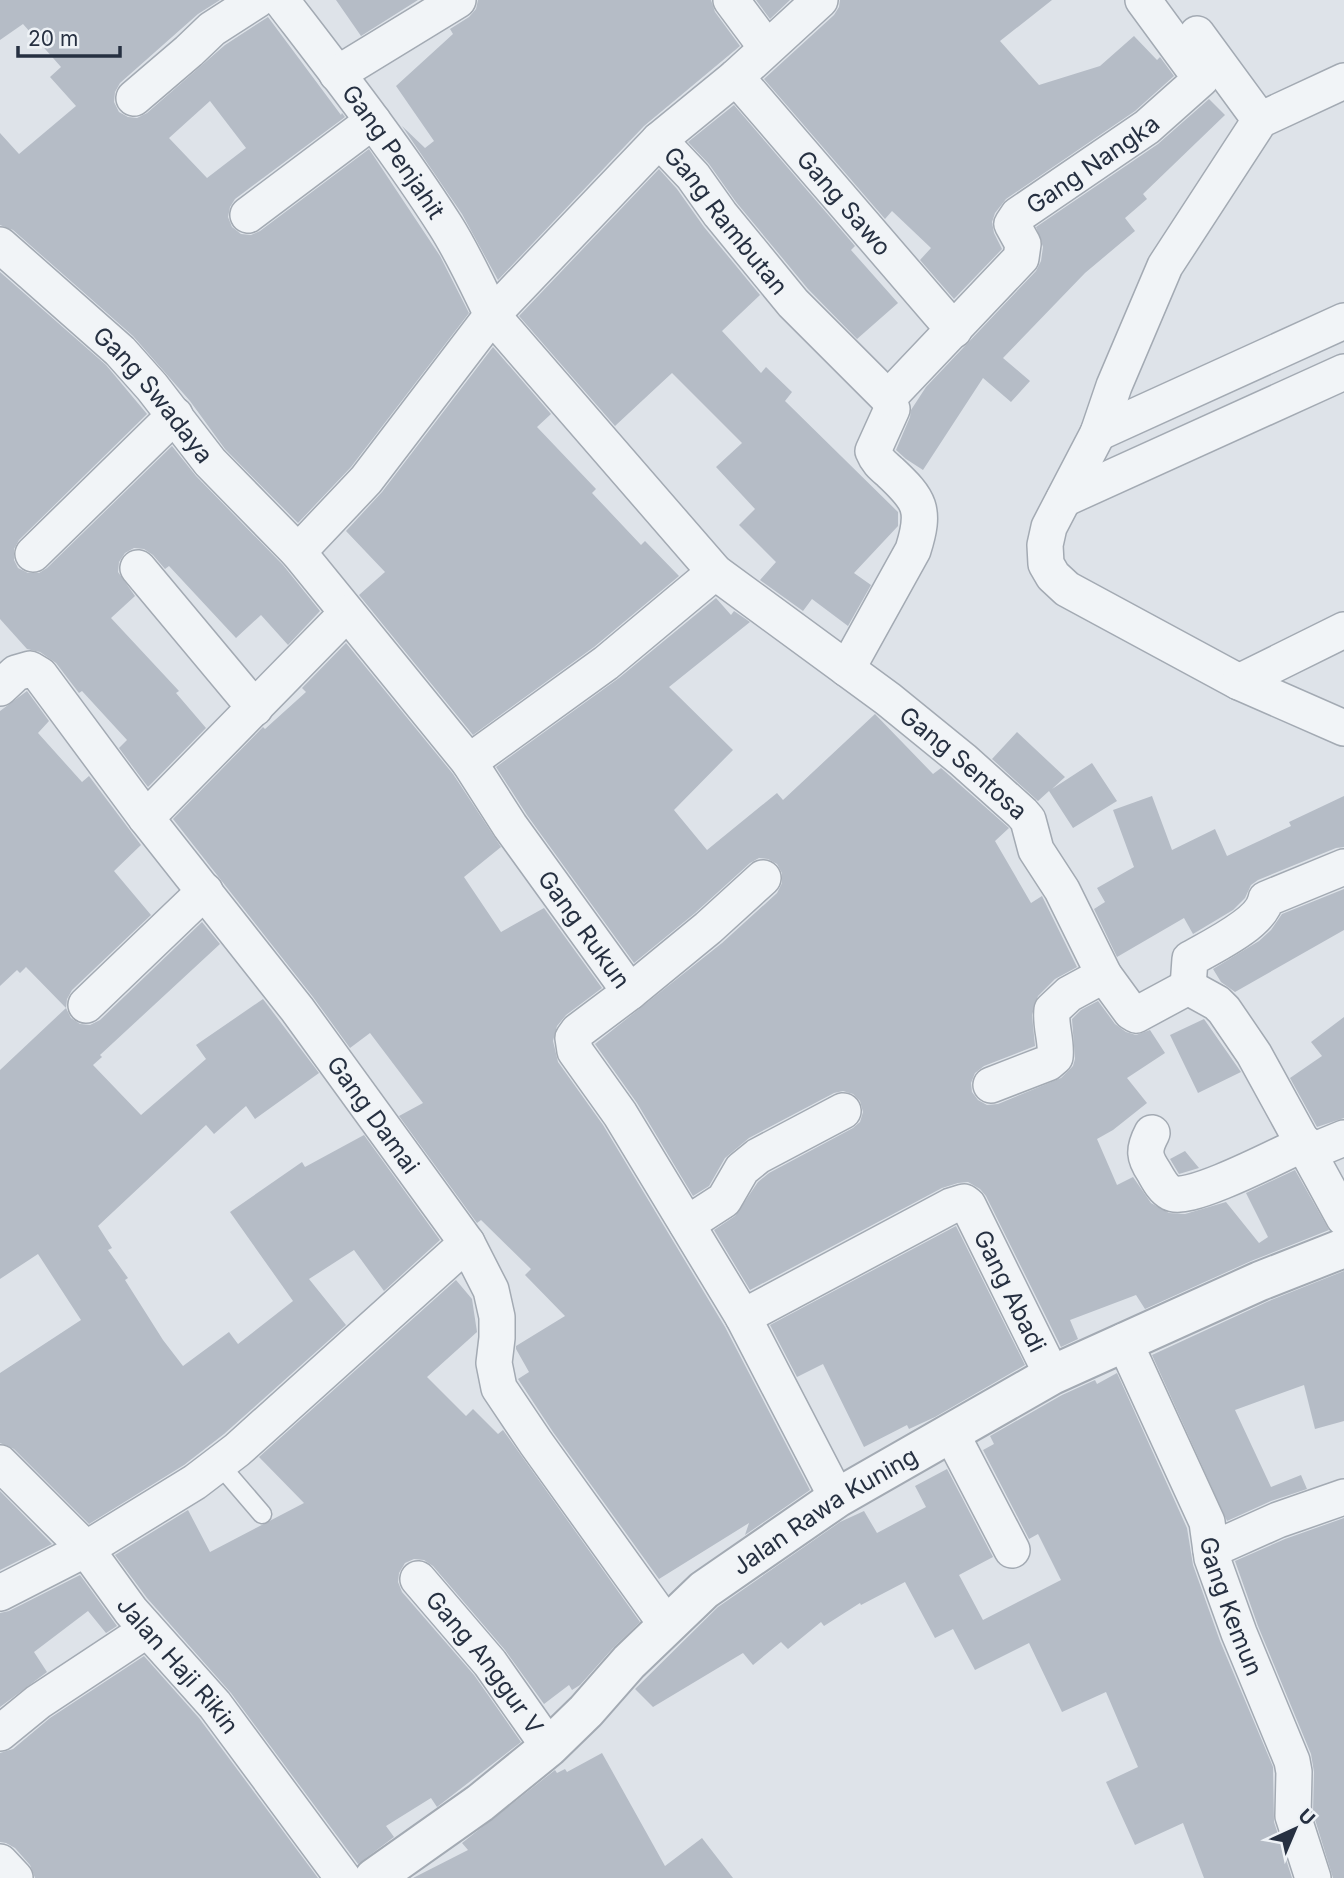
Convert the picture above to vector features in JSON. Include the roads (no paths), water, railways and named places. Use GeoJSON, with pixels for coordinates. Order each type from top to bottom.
{"type":"FeatureCollection","features":[{"type":"Feature","properties":{"kind":"street"},"geometry":{"type":"LineString","coordinates":[[134,98],[212,29],[257,0]]}},
{"type":"Feature","properties":{"kind":"street","name":"Gang Penjahit"},"geometry":{"type":"LineString","coordinates":[[281,0],[373,121],[445,225],[492,314]]}},
{"type":"Feature","properties":{"kind":"street"},"geometry":{"type":"LineString","coordinates":[[337,74],[458,0]]}},
{"type":"Feature","properties":{"kind":"street"},"geometry":{"type":"LineString","coordinates":[[731,0],[766,47]]}},
{"type":"Feature","properties":{"kind":"street"},"geometry":{"type":"LineString","coordinates":[[298,552],[366,480],[492,314],[659,140],[736,77],[820,0]]}},
{"type":"Feature","properties":{"kind":"street","name":"Gang Nangka"},"geometry":{"type":"LineString","coordinates":[[954,330],[1021,258],[1023,244],[1012,224],[1018,215],[1147,127],[1202,79],[1143,0]]}},
{"type":"Feature","properties":{"kind":"street"},"geometry":{"type":"LineString","coordinates":[[1172,0],[1260,120]]}},
{"type":"Feature","properties":{"kind":"street","name":"Gang Sawo"},"geometry":{"type":"LineString","coordinates":[[736,77],[954,330]]}},
{"type":"Feature","properties":{"kind":"street"},"geometry":{"type":"LineString","coordinates":[[1344,81],[1260,120],[1164,266],[1114,386],[1098,433],[1049,527],[1045,545],[1046,564],[1068,589],[1239,682],[1344,728]]}},
{"type":"Feature","properties":{"kind":"street"},"geometry":{"type":"LineString","coordinates":[[248,215],[373,121]]}},
{"type":"Feature","properties":{"kind":"street","name":"Gang Rambutan"},"geometry":{"type":"LineString","coordinates":[[659,140],[693,176],[720,214],[793,303],[888,398]]}},
{"type":"Feature","properties":{"kind":"street","name":"Gang Swadaya"},"geometry":{"type":"LineString","coordinates":[[0,245],[121,351],[210,462],[298,552]]}},
{"type":"Feature","properties":{"kind":"street","name":"Gang Sentosa"},"geometry":{"type":"LineString","coordinates":[[492,314],[715,572],[847,668],[963,760],[1023,813],[1033,833],[1036,849],[1062,890],[1104,975],[1131,1012],[1136,1015],[1188,987]]}},
{"type":"Feature","properties":{"kind":"street"},"geometry":{"type":"LineString","coordinates":[[1098,433],[1344,321]]}},
{"type":"Feature","properties":{"kind":"street"},"geometry":{"type":"LineString","coordinates":[[847,668],[913,550],[920,528],[918,506],[911,492],[876,460],[873,451],[892,409],[888,398],[954,330]]}},
{"type":"Feature","properties":{"kind":"street"},"geometry":{"type":"LineString","coordinates":[[1063,499],[1344,372]]}},
{"type":"Feature","properties":{"kind":"street"},"geometry":{"type":"LineString","coordinates":[[33,554],[175,415]]}},
{"type":"Feature","properties":{"kind":"street","name":"Gang Rukun"},"geometry":{"type":"LineString","coordinates":[[298,552],[469,762],[510,826],[630,992],[578,1031],[573,1038],[573,1045],[581,1061],[620,1114],[743,1317],[837,1498]]}},
{"type":"Feature","properties":{"kind":"street"},"geometry":{"type":"LineString","coordinates":[[138,568],[255,708]]}},
{"type":"Feature","properties":{"kind":"street"},"geometry":{"type":"LineString","coordinates":[[469,762],[606,663],[715,572]]}},
{"type":"Feature","properties":{"kind":"street"},"geometry":{"type":"LineString","coordinates":[[146,818],[347,613]]}},
{"type":"Feature","properties":{"kind":"street"},"geometry":{"type":"LineString","coordinates":[[1239,682],[1344,630]]}},
{"type":"Feature","properties":{"kind":"street","name":"Gang Damai"},"geometry":{"type":"LineString","coordinates":[[0,688],[16,673],[30,669],[40,675],[146,818],[297,1009],[467,1243],[491,1290],[497,1317],[494,1363],[499,1388],[666,1624]]}},
{"type":"Feature","properties":{"kind":"street"},"geometry":{"type":"LineString","coordinates":[[1344,867],[1266,899],[1264,908],[1236,933],[1190,959],[1188,987],[1217,1003],[1224,1010],[1254,1054],[1344,1218]]}},
{"type":"Feature","properties":{"kind":"street"},"geometry":{"type":"LineString","coordinates":[[630,992],[708,928],[763,878]]}},
{"type":"Feature","properties":{"kind":"street"},"geometry":{"type":"LineString","coordinates":[[86,1005],[205,891]]}},
{"type":"Feature","properties":{"kind":"street"},"geometry":{"type":"LineString","coordinates":[[991,1085],[1048,1063],[1055,1057],[1052,1010],[1069,994],[1104,975]]}},
{"type":"Feature","properties":{"kind":"street"},"geometry":{"type":"LineString","coordinates":[[687,1224],[724,1200],[742,1169],[758,1156],[843,1111]]}},
{"type":"Feature","properties":{"kind":"street"},"geometry":{"type":"LineString","coordinates":[[1152,1133],[1145,1149],[1147,1161],[1171,1194],[1181,1195],[1213,1186],[1307,1148],[1344,1138]]}},
{"type":"Feature","properties":{"kind":"street","name":"Gang Abadi"},"geometry":{"type":"LineString","coordinates":[[743,1317],[951,1206],[964,1202],[968,1205],[1052,1375]]}},
{"type":"Feature","properties":{"kind":"street"},"geometry":{"type":"LineString","coordinates":[[0,1593],[86,1549],[157,1508],[219,1464],[467,1243]]}},
{"type":"Feature","properties":{"kind":"street","name":"Jalan Rawa Kuning"},"geometry":{"type":"LineString","coordinates":[[395,1872],[549,1747],[586,1712],[666,1624],[704,1590],[837,1498],[1052,1375],[1260,1281],[1344,1248]]}},
{"type":"Feature","properties":{"kind":"street","name":"Gang Kemun"},"geometry":{"type":"LineString","coordinates":[[1124,1341],[1208,1522],[1212,1558],[1239,1633],[1292,1761],[1293,1816],[1313,1878]]}},
{"type":"Feature","properties":{"kind":"street"},"geometry":{"type":"LineString","coordinates":[[951,1433],[1012,1550]]}},
{"type":"Feature","properties":{"kind":"street","name":"Jalan Haji Rikin"},"geometry":{"type":"LineString","coordinates":[[0,1463],[86,1549],[147,1630],[215,1705],[343,1878]]}},
{"type":"Feature","properties":{"kind":"street"},"geometry":{"type":"LineString","coordinates":[[1211,1550],[1290,1515],[1344,1497]]}},
{"type":"Feature","properties":{"kind":"street","name":"Gang Anggur V"},"geometry":{"type":"LineString","coordinates":[[418,1579],[490,1663],[549,1747]]}},
{"type":"Feature","properties":{"kind":"street"},"geometry":{"type":"LineString","coordinates":[[0,1733],[38,1702],[147,1630]]}},
{"type":"Feature","properties":{"kind":"street"},"geometry":{"type":"LineString","coordinates":[[0,1862],[15,1878]]}},
{"type":"Feature","properties":{"kind":"lane"},"geometry":{"type":"LineString","coordinates":[[219,1464],[262,1514]]}}]}
